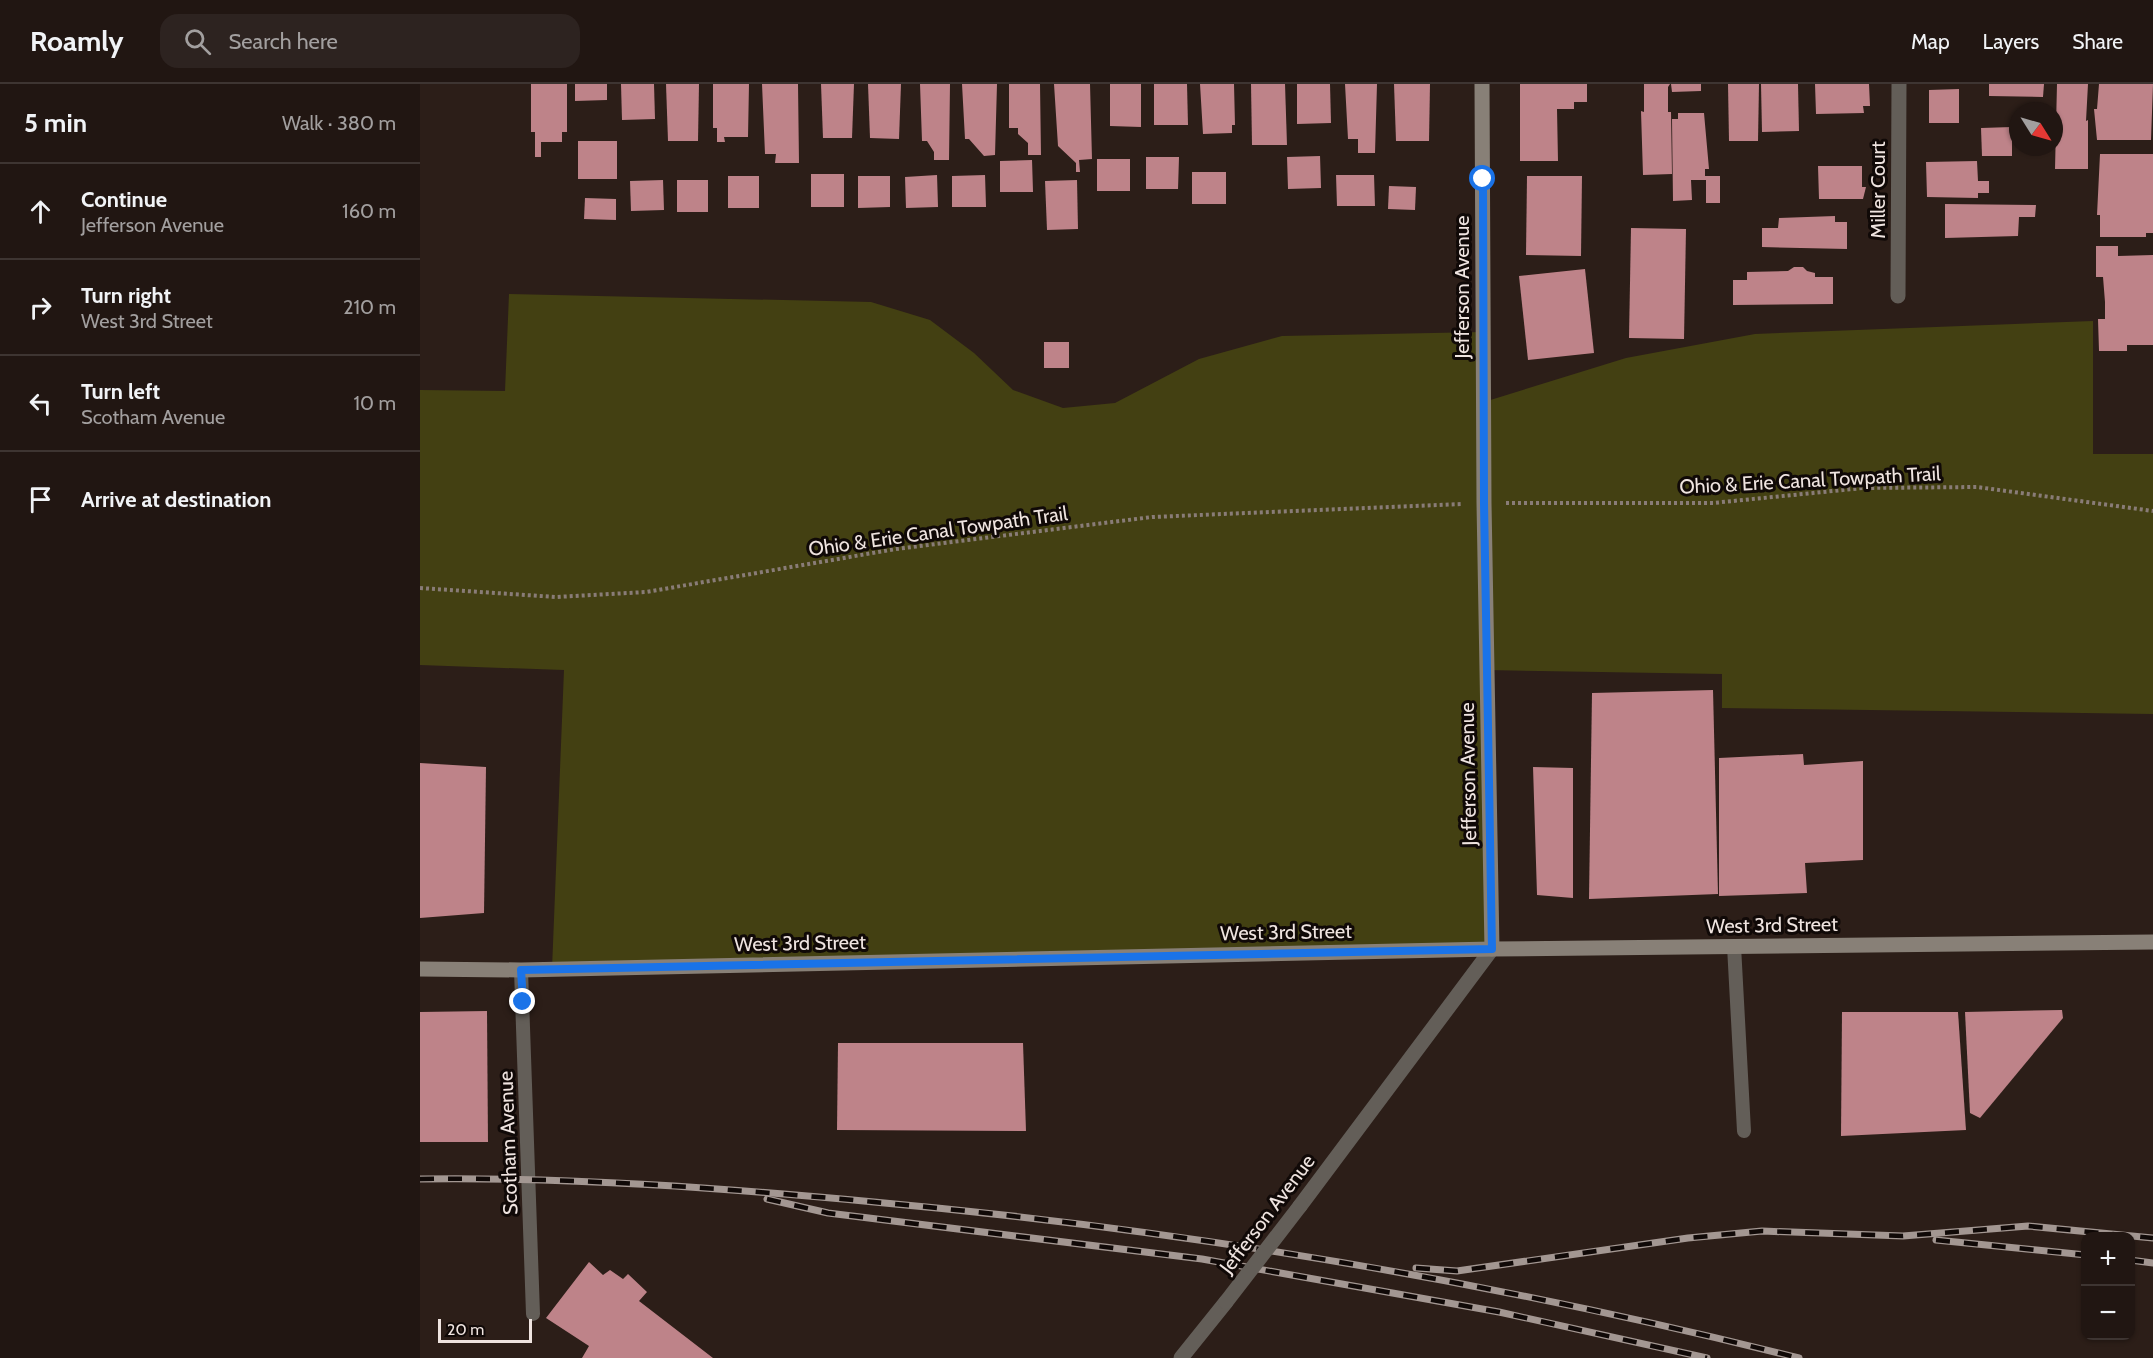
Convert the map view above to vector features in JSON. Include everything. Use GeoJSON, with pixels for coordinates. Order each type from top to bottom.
{"type":"FeatureCollection","features":[{"type":"Feature","properties":{"kind":"street","name":"Jefferson Avenue"},"geometry":{"type":"LineString","coordinates":[[1181,1358],[1300,1206],[1492,949],[1484,503],[1482,84]]}},
{"type":"Feature","properties":{"kind":"street","name":"Miller Court"},"geometry":{"type":"LineString","coordinates":[[1898,296],[1899,84]]}},
{"type":"Feature","properties":{"kind":"street","name":"West 3rd Street"},"geometry":{"type":"LineString","coordinates":[[420,969],[521,970],[1492,949],[2153,942]]}},
{"type":"Feature","properties":{"kind":"lane"},"geometry":{"type":"LineString","coordinates":[[1734,946],[1744,1131]]}},
{"type":"Feature","properties":{"kind":"lane","name":"Scotham Avenue"},"geometry":{"type":"LineString","coordinates":[[521,970],[533,1314]]}},
{"type":"Feature","properties":{"kind":"path","name":"Ohio & Erie Canal Towpath Trail"},"geometry":{"type":"LineString","coordinates":[[1504,503],[1713,503],[1863,488],[1977,487],[2153,510]]}},
{"type":"Feature","properties":{"kind":"path","name":"Ohio & Erie Canal Towpath Trail"},"geometry":{"type":"LineString","coordinates":[[420,588],[556,597],[646,592],[896,549],[1152,517],[1463,504]]}},
{"type":"Feature","properties":{"kind":"shaded area"},"geometry":{"type":"Polygon","coordinates":[[[509,294],[871,302],[930,320],[974,353],[1013,390],[1063,408],[1115,403],[1199,359],[1282,336],[1483,332],[1484,402],[1626,358],[1755,334],[2093,321],[2093,454],[2153,454],[2153,714],[1722,708],[1722,674],[1487,670],[1492,949],[552,969],[564,670],[420,665],[420,390],[505,391],[509,294]]]}},
{"type":"Feature","properties":{"kind":"building"},"geometry":{"type":"Polygon","coordinates":[[[531,84],[567,84],[567,132],[562,132],[562,142],[541,142],[541,157],[535,157],[535,132],[531,132],[531,84]]]}},
{"type":"Feature","properties":{"kind":"building"},"geometry":{"type":"Polygon","coordinates":[[[575,84],[607,84],[607,100],[575,101],[575,84]]]}},
{"type":"Feature","properties":{"kind":"building"},"geometry":{"type":"Polygon","coordinates":[[[621,84],[654,84],[655,119],[622,120],[621,84]]]}},
{"type":"Feature","properties":{"kind":"building"},"geometry":{"type":"Polygon","coordinates":[[[666,84],[699,84],[698,141],[668,141],[666,84]]]}},
{"type":"Feature","properties":{"kind":"building"},"geometry":{"type":"Polygon","coordinates":[[[713,84],[749,84],[748,137],[724,137],[725,142],[717,142],[717,128],[713,128],[713,84]]]}},
{"type":"Feature","properties":{"kind":"building"},"geometry":{"type":"Polygon","coordinates":[[[762,84],[798,84],[799,163],[775,163],[776,154],[765,154],[762,84]]]}},
{"type":"Feature","properties":{"kind":"building"},"geometry":{"type":"Polygon","coordinates":[[[821,84],[854,84],[852,138],[823,138],[821,84]]]}},
{"type":"Feature","properties":{"kind":"building"},"geometry":{"type":"Polygon","coordinates":[[[868,84],[901,84],[899,139],[870,138],[868,84]]]}},
{"type":"Feature","properties":{"kind":"building"},"geometry":{"type":"Polygon","coordinates":[[[920,84],[950,84],[949,160],[934,160],[934,152],[927,141],[922,141],[920,84]]]}},
{"type":"Feature","properties":{"kind":"building"},"geometry":{"type":"Polygon","coordinates":[[[962,84],[997,84],[995,155],[984,156],[969,139],[965,139],[962,84]]]}},
{"type":"Feature","properties":{"kind":"building"},"geometry":{"type":"Polygon","coordinates":[[[1009,84],[1040,84],[1041,155],[1028,155],[1028,143],[1018,134],[1018,128],[1009,128],[1009,84]]]}},
{"type":"Feature","properties":{"kind":"building"},"geometry":{"type":"Polygon","coordinates":[[[1054,84],[1090,84],[1092,159],[1079,160],[1080,172],[1076,172],[1076,163],[1058,146],[1054,84]]]}},
{"type":"Feature","properties":{"kind":"building"},"geometry":{"type":"Polygon","coordinates":[[[1110,84],[1141,84],[1141,127],[1110,126],[1110,84]]]}},
{"type":"Feature","properties":{"kind":"building"},"geometry":{"type":"Polygon","coordinates":[[[1154,84],[1187,84],[1188,125],[1154,125],[1154,84]]]}},
{"type":"Feature","properties":{"kind":"building"},"geometry":{"type":"Polygon","coordinates":[[[1200,84],[1234,84],[1235,125],[1232,125],[1232,133],[1203,134],[1200,84]]]}},
{"type":"Feature","properties":{"kind":"building"},"geometry":{"type":"Polygon","coordinates":[[[1251,84],[1285,84],[1287,145],[1252,145],[1251,84]]]}},
{"type":"Feature","properties":{"kind":"building"},"geometry":{"type":"Polygon","coordinates":[[[1297,84],[1330,84],[1331,123],[1297,124],[1297,84]]]}},
{"type":"Feature","properties":{"kind":"building"},"geometry":{"type":"Polygon","coordinates":[[[1345,84],[1377,84],[1375,153],[1358,153],[1358,139],[1348,139],[1345,84]]]}},
{"type":"Feature","properties":{"kind":"building"},"geometry":{"type":"Polygon","coordinates":[[[1394,84],[1430,84],[1429,141],[1396,141],[1394,84]]]}},
{"type":"Feature","properties":{"kind":"building"},"geometry":{"type":"Polygon","coordinates":[[[1520,84],[1587,84],[1587,102],[1574,102],[1574,109],[1557,109],[1558,161],[1520,161],[1520,84]]]}},
{"type":"Feature","properties":{"kind":"building"},"geometry":{"type":"Polygon","coordinates":[[[1644,84],[1670,84],[1668,112],[1671,112],[1672,174],[1643,175],[1641,111],[1644,112],[1644,84]]]}},
{"type":"Feature","properties":{"kind":"building"},"geometry":{"type":"Polygon","coordinates":[[[1671,84],[1701,84],[1701,91],[1672,92],[1671,84]]]}},
{"type":"Feature","properties":{"kind":"building"},"geometry":{"type":"Polygon","coordinates":[[[1728,84],[1759,84],[1758,141],[1729,141],[1728,84]]]}},
{"type":"Feature","properties":{"kind":"building"},"geometry":{"type":"Polygon","coordinates":[[[1761,84],[1798,84],[1799,131],[1762,132],[1761,84]]]}},
{"type":"Feature","properties":{"kind":"building"},"geometry":{"type":"Polygon","coordinates":[[[1815,84],[1869,84],[1870,106],[1863,106],[1864,113],[1816,114],[1815,84]]]}},
{"type":"Feature","properties":{"kind":"building"},"geometry":{"type":"Polygon","coordinates":[[[1989,84],[2044,84],[2043,97],[1989,96],[1989,84]]]}},
{"type":"Feature","properties":{"kind":"building"},"geometry":{"type":"Polygon","coordinates":[[[2057,84],[2088,84],[2086,121],[2088,120],[2088,169],[2055,169],[2055,156],[2063,156],[2063,102],[2057,102],[2057,84]]]}},
{"type":"Feature","properties":{"kind":"building"},"geometry":{"type":"Polygon","coordinates":[[[2099,84],[2153,84],[2151,140],[2097,140],[2094,109],[2097,109],[2099,84]]]}},
{"type":"Feature","properties":{"kind":"building"},"geometry":{"type":"Polygon","coordinates":[[[1959,89],[1959,123],[1929,123],[1929,90],[1959,89]]]}},
{"type":"Feature","properties":{"kind":"building"},"geometry":{"type":"Polygon","coordinates":[[[1678,113],[1704,113],[1709,169],[1705,169],[1705,176],[1720,176],[1720,203],[1706,203],[1706,180],[1691,180],[1692,200],[1673,201],[1672,119],[1678,119],[1678,113]]]}},
{"type":"Feature","properties":{"kind":"building"},"geometry":{"type":"Polygon","coordinates":[[[2009,127],[2009,156],[1982,156],[1981,128],[2009,127]]]}},
{"type":"Feature","properties":{"kind":"building"},"geometry":{"type":"Polygon","coordinates":[[[578,141],[617,141],[617,179],[578,179],[578,141]]]}},
{"type":"Feature","properties":{"kind":"building"},"geometry":{"type":"Polygon","coordinates":[[[2100,154],[2153,154],[2153,233],[2146,233],[2146,237],[2100,237],[2100,215],[2097,215],[2100,154]]]}},
{"type":"Feature","properties":{"kind":"building"},"geometry":{"type":"Polygon","coordinates":[[[1320,156],[1321,188],[1288,189],[1287,157],[1320,156]]]}},
{"type":"Feature","properties":{"kind":"building"},"geometry":{"type":"Polygon","coordinates":[[[1146,157],[1179,157],[1178,189],[1146,189],[1146,157]]]}},
{"type":"Feature","properties":{"kind":"building"},"geometry":{"type":"Polygon","coordinates":[[[1097,159],[1130,159],[1130,191],[1097,191],[1097,159]]]}},
{"type":"Feature","properties":{"kind":"building"},"geometry":{"type":"Polygon","coordinates":[[[1032,160],[1033,192],[1000,192],[1000,161],[1032,160]]]}},
{"type":"Feature","properties":{"kind":"building"},"geometry":{"type":"Polygon","coordinates":[[[1977,161],[1978,181],[1989,181],[1989,193],[1978,193],[1978,198],[1927,197],[1926,162],[1977,161]]]}},
{"type":"Feature","properties":{"kind":"building"},"geometry":{"type":"Polygon","coordinates":[[[1818,166],[1862,166],[1862,187],[1866,187],[1863,199],[1819,199],[1818,166]]]}},
{"type":"Feature","properties":{"kind":"building"},"geometry":{"type":"Polygon","coordinates":[[[1192,172],[1226,172],[1226,204],[1192,204],[1192,172]]]}},
{"type":"Feature","properties":{"kind":"building"},"geometry":{"type":"Polygon","coordinates":[[[811,174],[844,174],[844,207],[811,207],[811,174]]]}},
{"type":"Feature","properties":{"kind":"building"},"geometry":{"type":"Polygon","coordinates":[[[937,175],[938,207],[906,208],[905,177],[937,175]]]}},
{"type":"Feature","properties":{"kind":"building"},"geometry":{"type":"Polygon","coordinates":[[[985,175],[986,207],[952,207],[952,176],[985,175]]]}},
{"type":"Feature","properties":{"kind":"building"},"geometry":{"type":"Polygon","coordinates":[[[1336,175],[1374,175],[1375,206],[1337,206],[1336,175]]]}},
{"type":"Feature","properties":{"kind":"building"},"geometry":{"type":"Polygon","coordinates":[[[728,176],[759,176],[759,208],[728,208],[728,176]]]}},
{"type":"Feature","properties":{"kind":"building"},"geometry":{"type":"Polygon","coordinates":[[[858,176],[890,176],[890,207],[858,208],[858,176]]]}},
{"type":"Feature","properties":{"kind":"building"},"geometry":{"type":"Polygon","coordinates":[[[1527,176],[1582,176],[1581,256],[1526,255],[1527,176]]]}},
{"type":"Feature","properties":{"kind":"building"},"geometry":{"type":"Polygon","coordinates":[[[663,180],[664,210],[631,211],[630,181],[663,180]]]}},
{"type":"Feature","properties":{"kind":"building"},"geometry":{"type":"Polygon","coordinates":[[[677,180],[708,180],[708,212],[677,212],[677,180]]]}},
{"type":"Feature","properties":{"kind":"building"},"geometry":{"type":"Polygon","coordinates":[[[1077,180],[1078,229],[1047,230],[1045,181],[1077,180]]]}},
{"type":"Feature","properties":{"kind":"building"},"geometry":{"type":"Polygon","coordinates":[[[1389,186],[1416,187],[1415,210],[1388,209],[1389,186]]]}},
{"type":"Feature","properties":{"kind":"building"},"geometry":{"type":"Polygon","coordinates":[[[585,198],[616,199],[616,220],[584,219],[585,198]]]}},
{"type":"Feature","properties":{"kind":"building"},"geometry":{"type":"Polygon","coordinates":[[[1945,204],[2036,205],[2035,217],[2019,217],[2018,236],[1945,238],[1945,204]]]}},
{"type":"Feature","properties":{"kind":"building"},"geometry":{"type":"Polygon","coordinates":[[[1835,216],[1835,222],[1847,222],[1847,249],[1762,247],[1762,228],[1778,228],[1779,218],[1835,216]]]}},
{"type":"Feature","properties":{"kind":"building"},"geometry":{"type":"Polygon","coordinates":[[[1631,228],[1686,229],[1684,339],[1629,338],[1631,228]]]}},
{"type":"Feature","properties":{"kind":"building"},"geometry":{"type":"Polygon","coordinates":[[[2096,246],[2118,246],[2118,256],[2153,255],[2153,345],[2127,345],[2127,351],[2099,351],[2098,319],[2105,319],[2105,302],[2103,277],[2096,277],[2096,246]]]}},
{"type":"Feature","properties":{"kind":"building"},"geometry":{"type":"Polygon","coordinates":[[[1794,267],[1803,267],[1815,273],[1815,277],[1833,277],[1833,304],[1733,305],[1733,280],[1747,280],[1747,272],[1788,271],[1794,267]]]}},
{"type":"Feature","properties":{"kind":"building"},"geometry":{"type":"Polygon","coordinates":[[[1585,269],[1594,353],[1528,360],[1519,276],[1585,269]]]}},
{"type":"Feature","properties":{"kind":"building"},"geometry":{"type":"Polygon","coordinates":[[[1044,342],[1069,342],[1069,368],[1044,368],[1044,342]]]}},
{"type":"Feature","properties":{"kind":"building"},"geometry":{"type":"Polygon","coordinates":[[[1713,690],[1718,894],[1589,899],[1592,693],[1713,690]]]}},
{"type":"Feature","properties":{"kind":"building"},"geometry":{"type":"Polygon","coordinates":[[[1803,754],[1804,765],[1863,761],[1863,860],[1805,863],[1807,893],[1719,896],[1719,758],[1803,754]]]}},
{"type":"Feature","properties":{"kind":"building"},"geometry":{"type":"Polygon","coordinates":[[[420,763],[486,767],[484,913],[420,918],[420,763]]]}},
{"type":"Feature","properties":{"kind":"building"},"geometry":{"type":"Polygon","coordinates":[[[1533,767],[1573,768],[1573,898],[1537,895],[1533,767]]]}},
{"type":"Feature","properties":{"kind":"building"},"geometry":{"type":"Polygon","coordinates":[[[2062,1010],[2063,1018],[1980,1118],[1970,1113],[1965,1012],[2062,1010]]]}},
{"type":"Feature","properties":{"kind":"building"},"geometry":{"type":"Polygon","coordinates":[[[487,1011],[488,1142],[420,1142],[420,1012],[487,1011]]]}},
{"type":"Feature","properties":{"kind":"building"},"geometry":{"type":"Polygon","coordinates":[[[1842,1012],[1958,1012],[1966,1130],[1841,1136],[1842,1012]]]}},
{"type":"Feature","properties":{"kind":"building"},"geometry":{"type":"Polygon","coordinates":[[[838,1043],[1023,1043],[1026,1131],[837,1130],[838,1043]]]}},
{"type":"Feature","properties":{"kind":"building"},"geometry":{"type":"Polygon","coordinates":[[[589,1262],[603,1275],[610,1270],[623,1279],[628,1274],[647,1292],[639,1301],[713,1358],[582,1358],[589,1346],[546,1318],[589,1262]]]}},
{"type":"Feature","properties":{"kind":"railway"},"geometry":{"type":"LineString","coordinates":[[420,1179],[591,1182],[761,1192],[991,1214],[1107,1228],[1340,1262],[1455,1283],[1685,1331],[1799,1358]]}},
{"type":"Feature","properties":{"kind":"railway"},"geometry":{"type":"LineString","coordinates":[[767,1199],[828,1213],[1202,1259],[1499,1312],[1707,1358]]}},
{"type":"Feature","properties":{"kind":"railway"},"geometry":{"type":"LineString","coordinates":[[1416,1268],[1457,1271],[1688,1238],[1762,1231],[1903,1236],[2028,1226],[2153,1238]]}},
{"type":"Feature","properties":{"kind":"railway"},"geometry":{"type":"LineString","coordinates":[[1936,1240],[2081,1254]]}},
{"type":"Feature","properties":{"kind":"railway"},"geometry":{"type":"LineString","coordinates":[[2135,1261],[2153,1263]]}},
{"type":"Feature","properties":{"kind":"route"},"geometry":{"type":"LineString","coordinates":[[523,1002],[521,970],[1492,949],[1484,503],[1483,179]]}}]}
